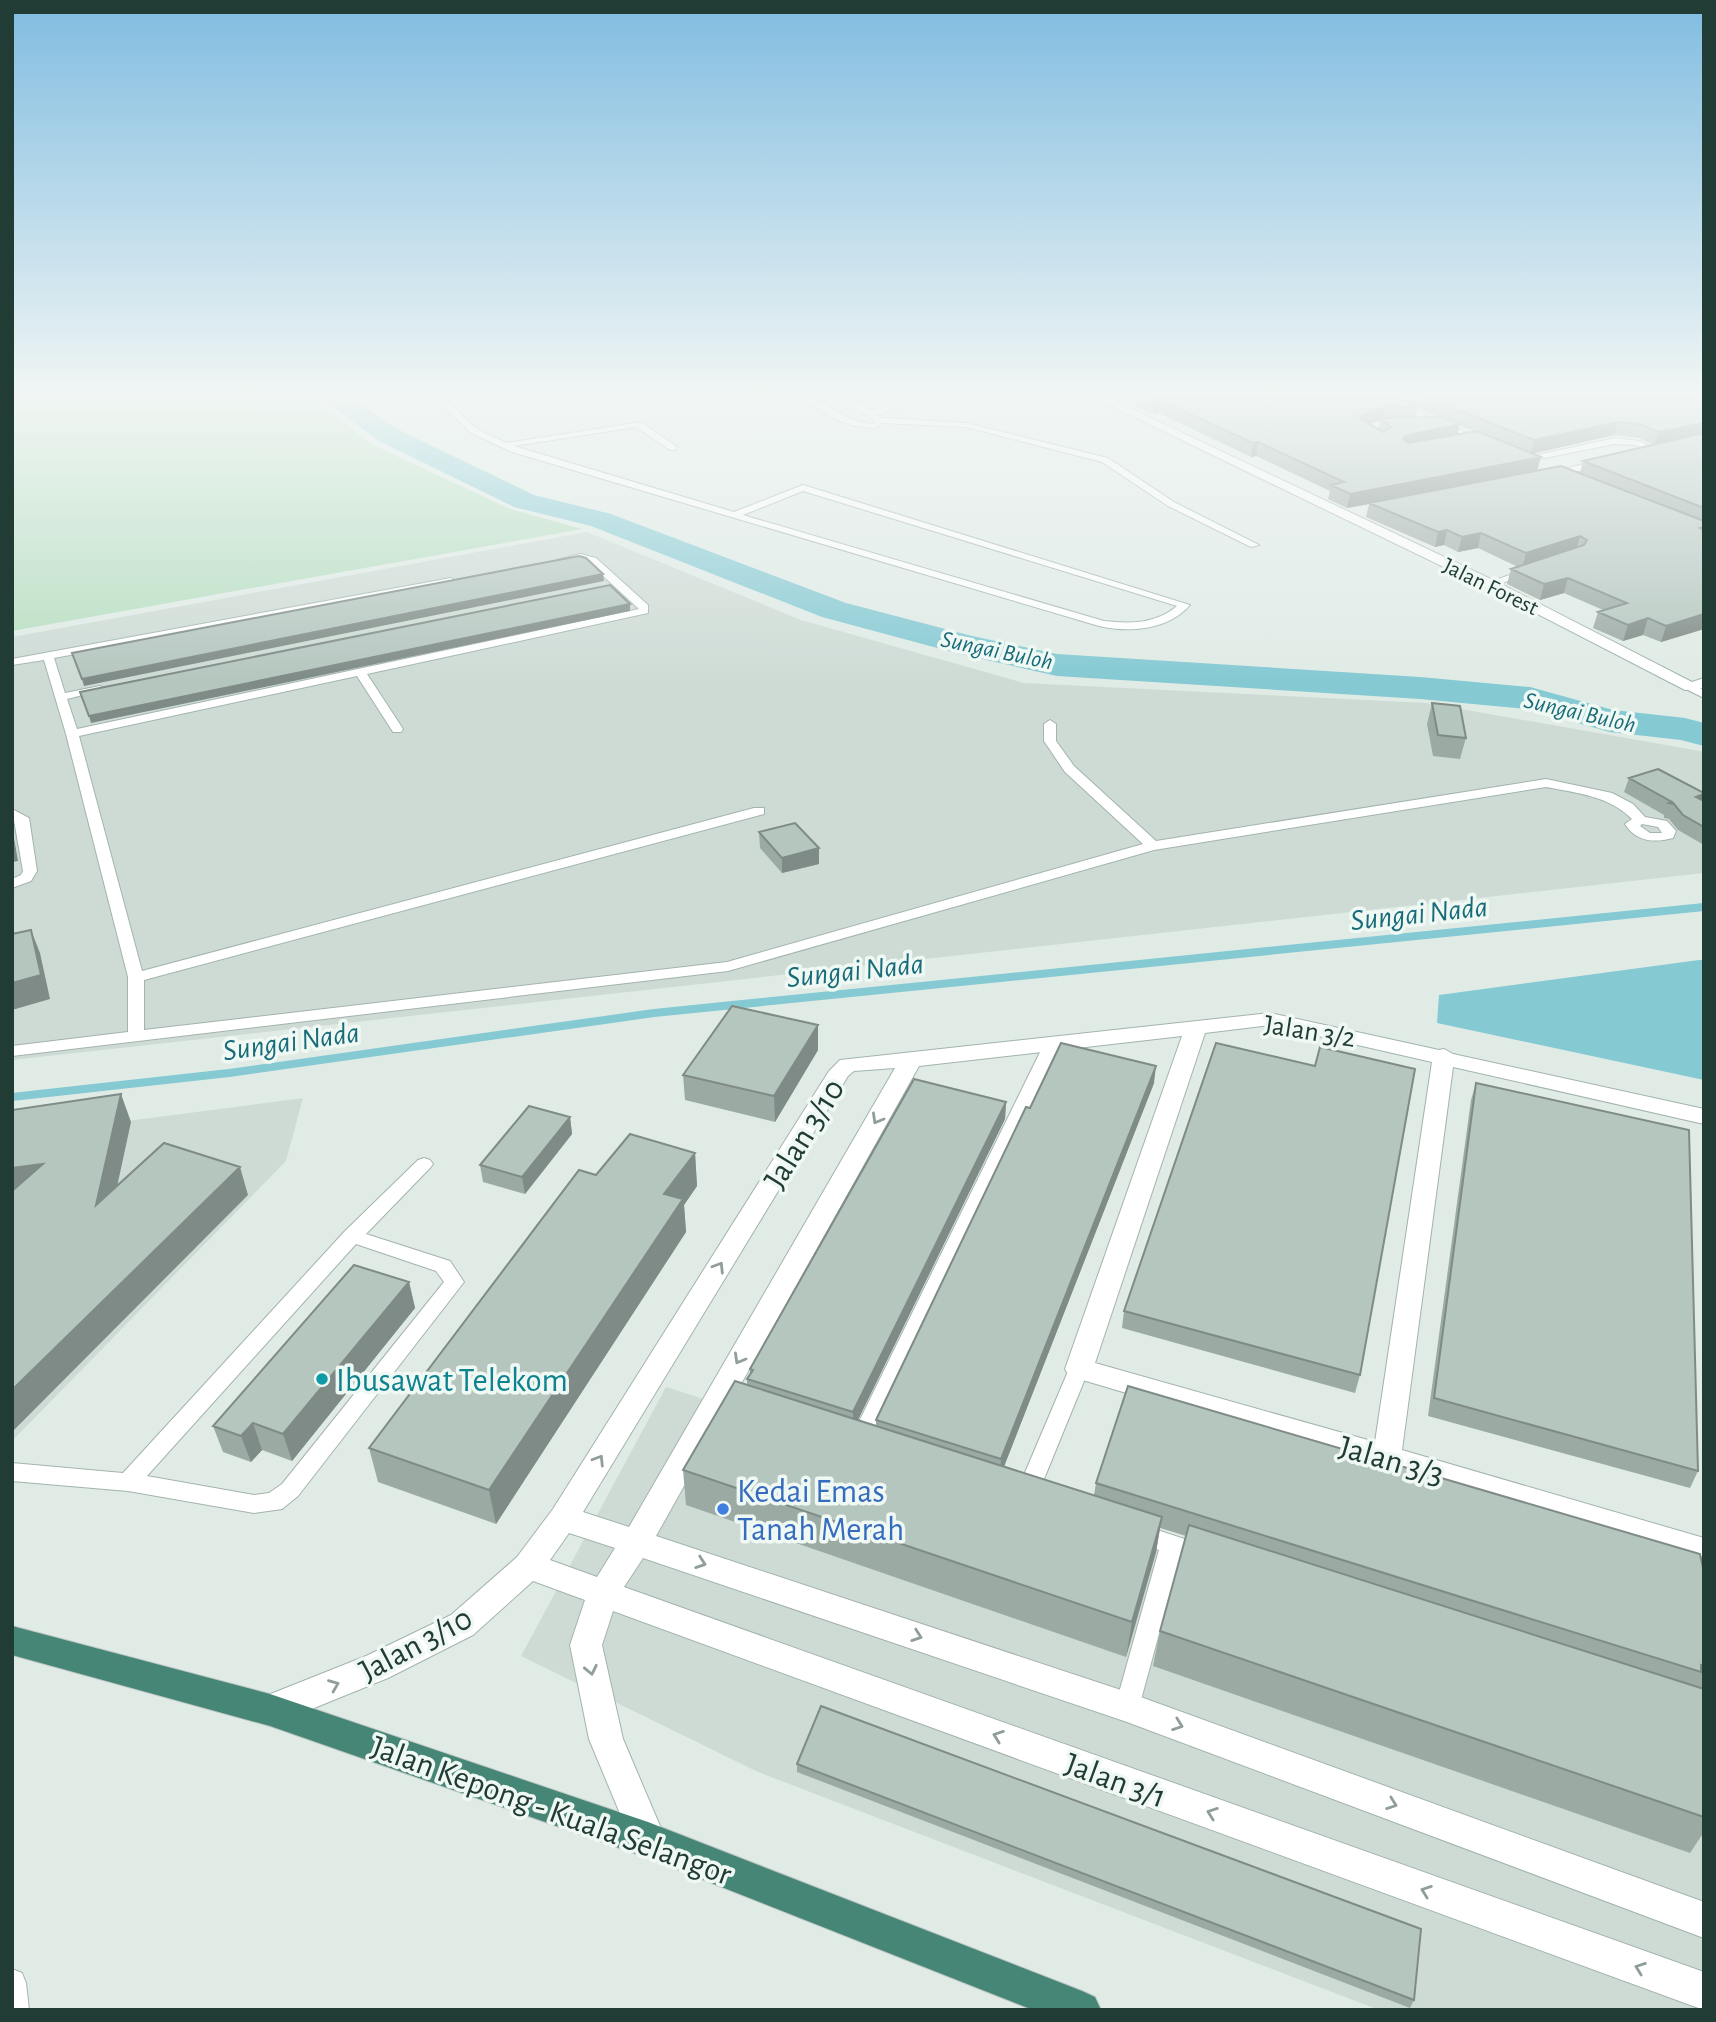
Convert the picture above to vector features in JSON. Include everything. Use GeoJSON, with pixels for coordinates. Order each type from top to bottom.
{"type":"FeatureCollection","features":[{"type":"Feature","properties":{"kind":"highway","name":"Jalan Kepong - Kuala Selangor"},"geometry":{"type":"LineString","coordinates":[[12,1640],[270,1710],[648,1840],[1082,2010]]}},
{"type":"Feature","properties":{"kind":"street","name":"Jalan Forest"},"geometry":{"type":"LineString","coordinates":[[1298,492],[1699,688]]}},
{"type":"Feature","properties":{"kind":"street"},"geometry":{"type":"LineString","coordinates":[[1345,515],[1371,509]]}},
{"type":"Feature","properties":{"kind":"street","name":"Jalan 3/2"},"geometry":{"type":"LineString","coordinates":[[911,1060],[1270,1019],[1444,1056],[1704,1117]]}},
{"type":"Feature","properties":{"kind":"street"},"geometry":{"type":"LineString","coordinates":[[1079,1369],[1196,1027]]}},
{"type":"Feature","properties":{"kind":"street"},"geometry":{"type":"LineString","coordinates":[[1387,1457],[1444,1056]]}},
{"type":"Feature","properties":{"kind":"street","name":"Jalan 3/10"},"geometry":{"type":"LineString","coordinates":[[648,1840],[606,1739],[586,1646],[603,1594],[637,1541],[911,1060]]}},
{"type":"Feature","properties":{"kind":"street","name":"Jalan 3/10"},"geometry":{"type":"LineString","coordinates":[[270,1710],[377,1667],[462,1625],[528,1566],[563,1518],[840,1071],[848,1065],[861,1062],[911,1060]]}},
{"type":"Feature","properties":{"kind":"street","name":"Jalan 3/3"},"geometry":{"type":"LineString","coordinates":[[1079,1369],[1703,1551]]}},
{"type":"Feature","properties":{"kind":"street"},"geometry":{"type":"LineString","coordinates":[[563,1518],[1128,1707],[1704,1920]]}},
{"type":"Feature","properties":{"kind":"street","name":"Jalan 3/1"},"geometry":{"type":"LineString","coordinates":[[528,1566],[1704,1991]]}},
{"type":"Feature","properties":{"kind":"lane"},"geometry":{"type":"LineString","coordinates":[[659,492],[1103,624],[1136,626],[1152,623],[1168,617],[1185,605],[817,492]]}},
{"type":"Feature","properties":{"kind":"lane"},"geometry":{"type":"LineString","coordinates":[[734,515],[792,492]]}},
{"type":"Feature","properties":{"kind":"lane"},"geometry":{"type":"LineString","coordinates":[[1152,492],[1254,545]]}},
{"type":"Feature","properties":{"kind":"lane"},"geometry":{"type":"LineString","coordinates":[[72,734],[644,611],[644,607],[589,558],[548,563]]}},
{"type":"Feature","properties":{"kind":"lane"},"geometry":{"type":"LineString","coordinates":[[1490,584],[1539,568]]}},
{"type":"Feature","properties":{"kind":"lane"},"geometry":{"type":"LineString","coordinates":[[12,662],[467,578]]}},
{"type":"Feature","properties":{"kind":"lane"},"geometry":{"type":"LineString","coordinates":[[604,587],[618,584]]}},
{"type":"Feature","properties":{"kind":"lane"},"geometry":{"type":"LineString","coordinates":[[48,656],[72,734],[136,977],[136,1037]]}},
{"type":"Feature","properties":{"kind":"lane"},"geometry":{"type":"LineString","coordinates":[[361,673],[397,729]]}},
{"type":"Feature","properties":{"kind":"lane"},"geometry":{"type":"LineString","coordinates":[[61,697],[115,686]]}},
{"type":"Feature","properties":{"kind":"lane"},"geometry":{"type":"LineString","coordinates":[[1050,724],[1050,741],[1069,769],[1153,846]]}},
{"type":"Feature","properties":{"kind":"lane"},"geometry":{"type":"LineString","coordinates":[[12,1051],[728,966],[1153,846],[1546,783],[1607,796],[1628,807],[1641,820]]}},
{"type":"Feature","properties":{"kind":"lane"},"geometry":{"type":"LineString","coordinates":[[136,977],[759,811]]}},
{"type":"Feature","properties":{"kind":"lane"},"geometry":{"type":"LineString","coordinates":[[12,813],[22,818],[30,871],[26,878],[12,884]]}},
{"type":"Feature","properties":{"kind":"lane"},"geometry":{"type":"LineString","coordinates":[[859,1444],[1052,1044]]}},
{"type":"Feature","properties":{"kind":"lane"},"geometry":{"type":"LineString","coordinates":[[128,1482],[352,1236],[424,1164]]}},
{"type":"Feature","properties":{"kind":"lane"},"geometry":{"type":"LineString","coordinates":[[12,1472],[128,1482],[254,1504],[274,1502],[290,1490],[454,1282],[443,1266],[352,1236]]}},
{"type":"Feature","properties":{"kind":"lane"},"geometry":{"type":"LineString","coordinates":[[1025,1497],[1079,1369]]}},
{"type":"Feature","properties":{"kind":"lane"},"geometry":{"type":"LineString","coordinates":[[717,1398],[743,1407]]}},
{"type":"Feature","properties":{"kind":"lane"},"geometry":{"type":"LineString","coordinates":[[833,1436],[884,1452]]}},
{"type":"Feature","properties":{"kind":"lane"},"geometry":{"type":"LineString","coordinates":[[999,1489],[1049,1505]]}},
{"type":"Feature","properties":{"kind":"lane"},"geometry":{"type":"LineString","coordinates":[[1123,1529],[1225,1562]]}},
{"type":"Feature","properties":{"kind":"lane"},"geometry":{"type":"LineString","coordinates":[[1128,1707],[1172,1544]]}},
{"type":"Feature","properties":{"kind":"lane"},"geometry":{"type":"LineString","coordinates":[[1703,1551],[1704,1596]]}},
{"type":"Feature","properties":{"kind":"lane"},"geometry":{"type":"LineString","coordinates":[[12,1983],[15,2010]]}},
{"type":"Feature","properties":{"kind":"shaded area"},"geometry":{"type":"Polygon","coordinates":[[[587,532],[801,620],[1024,683],[1427,703],[1700,751],[1704,753],[1704,873],[12,1060],[12,637],[587,532]]]}},
{"type":"Feature","properties":{"kind":"shaded area"},"geometry":{"type":"Polygon","coordinates":[[[303,1098],[286,1161],[12,1441],[12,1136],[303,1098]]]}},
{"type":"Feature","properties":{"kind":"shaded area"},"geometry":{"type":"Polygon","coordinates":[[[666,1387],[1704,1720],[1704,2010],[1379,2010],[758,1772],[521,1656],[666,1387]]]}},
{"type":"Feature","properties":{"kind":"green space"},"geometry":{"type":"Polygon","coordinates":[[[12,492],[474,492],[510,509],[582,529],[12,631],[12,492]]]}},
{"type":"Feature","properties":{"kind":"water"},"geometry":{"type":"Polygon","coordinates":[[[1704,960],[1704,1080],[1437,1023],[1439,995],[1704,960]]]}},
{"type":"Feature","properties":{"kind":"building"},"geometry":{"type":"Polygon","coordinates":[[[1424,492],[1630,492],[1704,521],[1704,527],[1700,528],[1704,530],[1704,614],[1666,626],[1648,618],[1628,625],[1598,612],[1627,603],[1568,578],[1544,584],[1511,569],[1584,545],[1587,540],[1580,536],[1526,553],[1481,533],[1462,537],[1447,530],[1438,532],[1369,503],[1424,492]]]}},
{"type":"Feature","properties":{"kind":"building"},"geometry":{"type":"Polygon","coordinates":[[[1664,492],[1704,492],[1704,508],[1664,492]]]}},
{"type":"Feature","properties":{"kind":"building"},"geometry":{"type":"Polygon","coordinates":[[[579,556],[586,558],[603,574],[82,679],[72,653],[579,556]]]}},
{"type":"Feature","properties":{"kind":"building"},"geometry":{"type":"Polygon","coordinates":[[[610,585],[630,604],[89,716],[80,692],[610,585]]]}},
{"type":"Feature","properties":{"kind":"building"},"geometry":{"type":"Polygon","coordinates":[[[1432,703],[1460,706],[1466,738],[1438,735],[1432,703]]]}},
{"type":"Feature","properties":{"kind":"building"},"geometry":{"type":"Polygon","coordinates":[[[1658,769],[1704,793],[1696,797],[1704,801],[1704,827],[1683,815],[1674,804],[1669,803],[1672,802],[1629,778],[1658,769]]]}},
{"type":"Feature","properties":{"kind":"building"},"geometry":{"type":"Polygon","coordinates":[[[795,823],[819,848],[782,858],[759,832],[795,823]]]}},
{"type":"Feature","properties":{"kind":"building"},"geometry":{"type":"Polygon","coordinates":[[[31,930],[41,975],[12,983],[12,934],[31,930]]]}},
{"type":"Feature","properties":{"kind":"building"},"geometry":{"type":"Polygon","coordinates":[[[732,1006],[818,1025],[774,1096],[683,1075],[732,1006]]]}},
{"type":"Feature","properties":{"kind":"building"},"geometry":{"type":"Polygon","coordinates":[[[1061,1043],[1156,1066],[1001,1459],[876,1420],[1026,1107],[1030,1108],[1061,1043]]]}},
{"type":"Feature","properties":{"kind":"building"},"geometry":{"type":"Polygon","coordinates":[[[1216,1043],[1315,1066],[1320,1047],[1415,1069],[1360,1375],[1124,1311],[1216,1043]]]}},
{"type":"Feature","properties":{"kind":"building"},"geometry":{"type":"Polygon","coordinates":[[[914,1079],[1006,1102],[853,1412],[747,1379],[753,1370],[750,1369],[914,1079]]]}},
{"type":"Feature","properties":{"kind":"building"},"geometry":{"type":"Polygon","coordinates":[[[1476,1083],[1689,1130],[1698,1471],[1434,1398],[1476,1083]]]}},
{"type":"Feature","properties":{"kind":"building"},"geometry":{"type":"Polygon","coordinates":[[[121,1094],[96,1205],[164,1143],[240,1167],[12,1390],[12,1191],[43,1164],[12,1168],[12,1110],[121,1094]]]}},
{"type":"Feature","properties":{"kind":"building"},"geometry":{"type":"Polygon","coordinates":[[[529,1106],[570,1117],[522,1177],[480,1165],[529,1106]]]}},
{"type":"Feature","properties":{"kind":"building"},"geometry":{"type":"Polygon","coordinates":[[[630,1134],[695,1153],[664,1194],[683,1199],[489,1490],[369,1448],[579,1170],[596,1175],[630,1134]]]}},
{"type":"Feature","properties":{"kind":"building"},"geometry":{"type":"Polygon","coordinates":[[[354,1265],[409,1282],[283,1434],[253,1423],[241,1436],[213,1426],[354,1265]]]}},
{"type":"Feature","properties":{"kind":"building"},"geometry":{"type":"Polygon","coordinates":[[[735,1381],[1162,1517],[1132,1622],[683,1470],[735,1381]]]}},
{"type":"Feature","properties":{"kind":"building"},"geometry":{"type":"Polygon","coordinates":[[[1128,1386],[1700,1554],[1704,1572],[1704,1666],[1701,1665],[1701,1672],[1096,1483],[1128,1386]]]}},
{"type":"Feature","properties":{"kind":"building"},"geometry":{"type":"Polygon","coordinates":[[[1189,1525],[1704,1689],[1704,1817],[1160,1631],[1189,1525]]]}},
{"type":"Feature","properties":{"kind":"building"},"geometry":{"type":"Polygon","coordinates":[[[821,1706],[1421,1929],[1414,2000],[797,1764],[821,1706]]]}},
{"type":"Feature","properties":{"kind":"waterway","name":"Sungai Buloh"},"geometry":{"type":"LineString","coordinates":[[506,492],[524,501],[601,520],[834,610],[968,646],[1057,665],[1420,688],[1530,698],[1610,721],[1685,729],[1704,735]]}},
{"type":"Feature","properties":{"kind":"waterway","name":"Sungai Nada"},"geometry":{"type":"LineString","coordinates":[[12,1097],[229,1073],[654,1013],[1704,907]]}},
{"type":"Feature","properties":{"kind":"place","name":"Ibusawat Telekom"},"geometry":{"type":"Point","coordinates":[322,1379]}},
{"type":"Feature","properties":{"kind":"place","name":"Kedai Emas Tanah Merah"},"geometry":{"type":"Point","coordinates":[723,1509]}}]}
